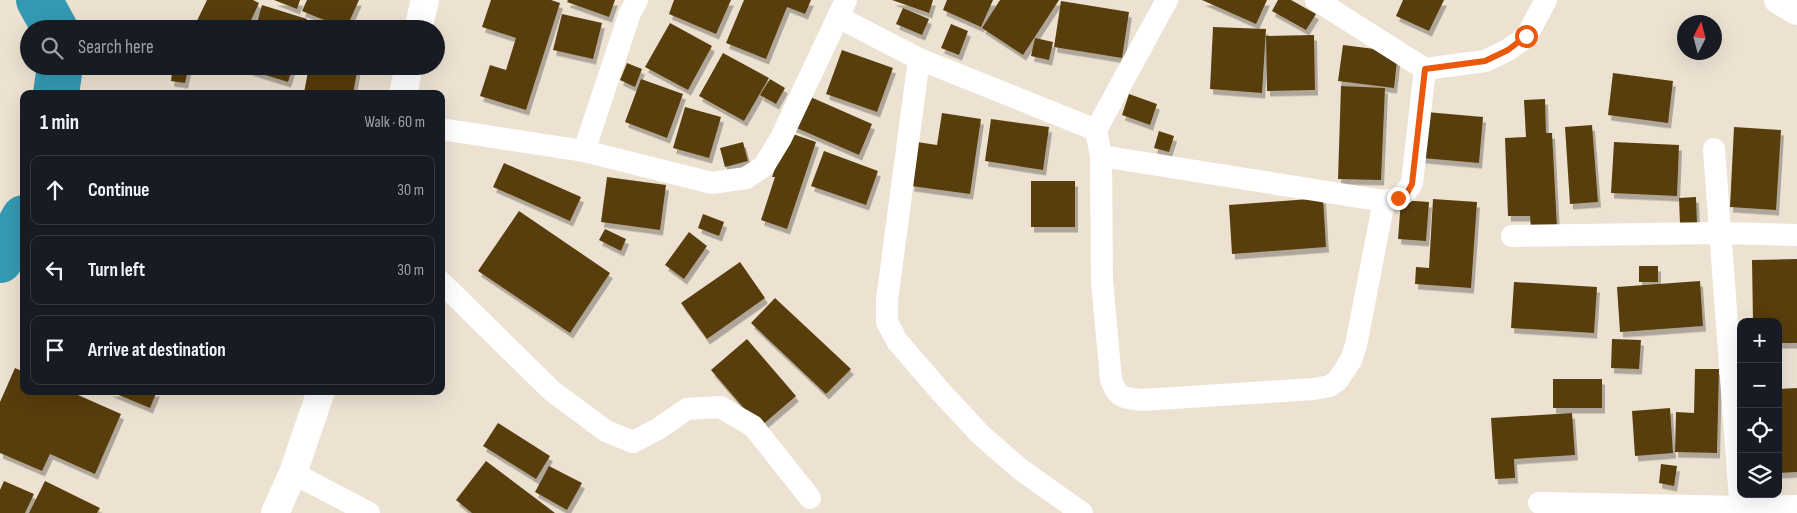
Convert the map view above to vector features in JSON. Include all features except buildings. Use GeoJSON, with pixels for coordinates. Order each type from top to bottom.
{"type":"FeatureCollection","features":[{"type":"Feature","properties":{"kind":"street"},"geometry":{"type":"LineString","coordinates":[[420,20],[425,0]]}},
{"type":"Feature","properties":{"kind":"street"},"geometry":{"type":"LineString","coordinates":[[584,151],[630,13],[637,0]]}},
{"type":"Feature","properties":{"kind":"street"},"geometry":{"type":"LineString","coordinates":[[1167,0],[1096,130],[1101,156],[1102,281],[1111,380],[1115,392],[1125,398],[1142,400],[1314,390],[1330,386],[1345,371],[1356,345],[1384,201]]}},
{"type":"Feature","properties":{"kind":"street"},"geometry":{"type":"LineString","coordinates":[[1316,0],[1425,69],[1485,61],[1508,50],[1526,36],[1546,0]]}},
{"type":"Feature","properties":{"kind":"street"},"geometry":{"type":"LineString","coordinates":[[1778,0],[1797,11]]}},
{"type":"Feature","properties":{"kind":"street"},"geometry":{"type":"LineString","coordinates":[[445,130],[584,151],[712,183],[746,178],[764,166],[781,138],[842,9],[919,60],[1096,130]]}},
{"type":"Feature","properties":{"kind":"street"},"geometry":{"type":"LineString","coordinates":[[919,60],[886,300],[887,322],[897,341],[981,435],[1020,469],[1082,513]]}},
{"type":"Feature","properties":{"kind":"street"},"geometry":{"type":"LineString","coordinates":[[1101,156],[1384,201],[1398,198],[1407,193],[1412,184],[1425,69]]}},
{"type":"Feature","properties":{"kind":"street"},"geometry":{"type":"LineString","coordinates":[[404,90],[407,75]]}},
{"type":"Feature","properties":{"kind":"street"},"geometry":{"type":"LineString","coordinates":[[1714,149],[1740,510]]}},
{"type":"Feature","properties":{"kind":"street"},"geometry":{"type":"LineString","coordinates":[[1512,236],[1720,233],[1797,235]]}},
{"type":"Feature","properties":{"kind":"street"},"geometry":{"type":"LineString","coordinates":[[445,286],[552,391],[606,431],[633,442],[687,409],[720,407],[753,426],[810,498]]}},
{"type":"Feature","properties":{"kind":"street"},"geometry":{"type":"LineString","coordinates":[[275,513],[293,473],[319,395]]}},
{"type":"Feature","properties":{"kind":"street"},"geometry":{"type":"LineString","coordinates":[[293,473],[369,513]]}},
{"type":"Feature","properties":{"kind":"street"},"geometry":{"type":"LineString","coordinates":[[1539,503],[1740,510],[1797,506]]}},
{"type":"Feature","properties":{"kind":"waterway"},"geometry":{"type":"LineString","coordinates":[[39,0],[50,20]]}},
{"type":"Feature","properties":{"kind":"waterway"},"geometry":{"type":"LineString","coordinates":[[57,90],[59,75]]}},
{"type":"Feature","properties":{"kind":"waterway"},"geometry":{"type":"LineString","coordinates":[[0,260],[20,225]]}},
{"type":"Feature","properties":{"kind":"route"},"geometry":{"type":"LineString","coordinates":[[1398,198],[1407,193],[1412,184],[1425,69],[1485,61],[1508,50],[1526,36]]}}]}
